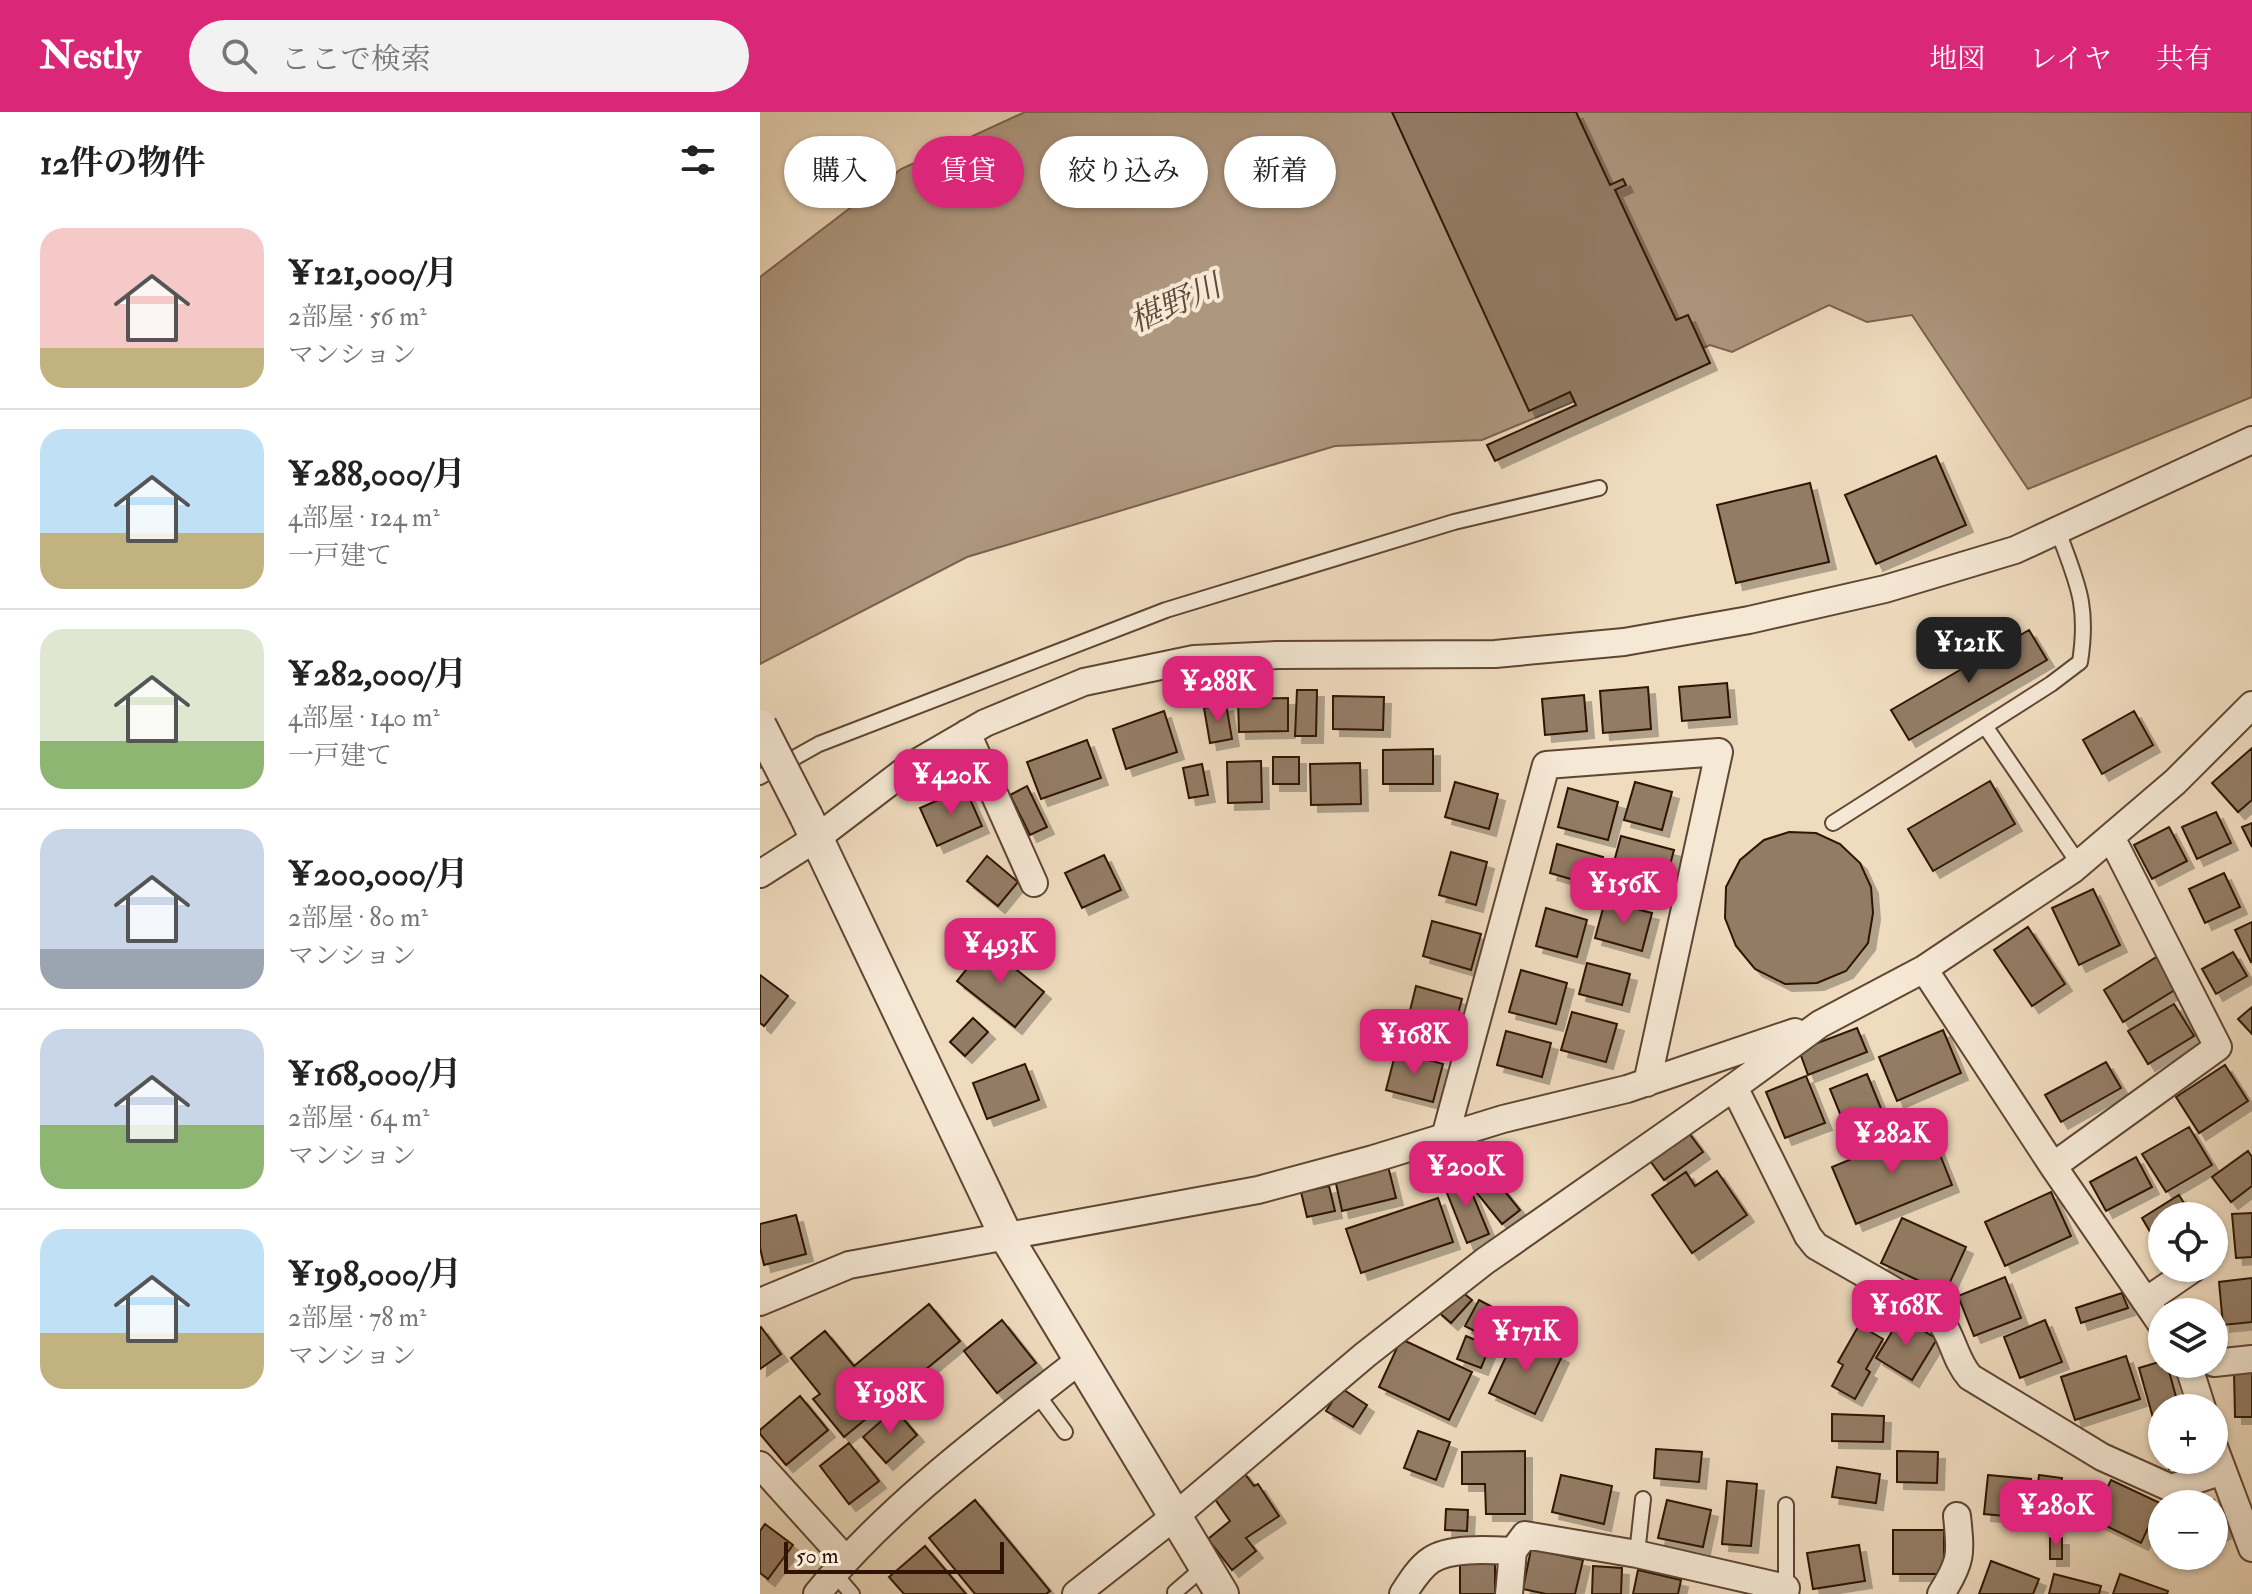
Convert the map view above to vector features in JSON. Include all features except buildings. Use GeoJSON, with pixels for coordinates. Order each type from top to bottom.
{"type":"FeatureCollection","features":[{"type":"Feature","properties":{"kind":"street"},"geometry":{"type":"LineString","coordinates":[[760,874],[812,826],[911,766],[985,723],[1084,682],[1194,659],[1278,655],[1495,654],[1624,642],[1749,620],[1885,589],[2015,550],[2252,440]]}},
{"type":"Feature","properties":{"kind":"street"},"geometry":{"type":"LineString","coordinates":[[1076,1594],[1174,1517],[1437,1297],[1497,1252],[1820,1024],[1924,969],[2079,864],[2175,782],[2252,705]]}},
{"type":"Feature","properties":{"kind":"street"},"geometry":{"type":"LineString","coordinates":[[760,726],[812,826],[1007,1238],[1222,1594]]}},
{"type":"Feature","properties":{"kind":"street"},"geometry":{"type":"LineString","coordinates":[[967,733],[1034,883]]}},
{"type":"Feature","properties":{"kind":"street"},"geometry":{"type":"LineString","coordinates":[[1445,1137],[1546,765],[1719,752],[1647,1083]]}},
{"type":"Feature","properties":{"kind":"street"},"geometry":{"type":"LineString","coordinates":[[2053,1166],[2218,1047],[2111,837]]}},
{"type":"Feature","properties":{"kind":"street"},"geometry":{"type":"LineString","coordinates":[[1924,969],[2148,1304]]}},
{"type":"Feature","properties":{"kind":"street"},"geometry":{"type":"LineString","coordinates":[[760,1302],[849,1265],[1258,1190],[1503,1119],[1647,1083],[1820,1024]]}},
{"type":"Feature","properties":{"kind":"street"},"geometry":{"type":"LineString","coordinates":[[1734,1087],[1808,1236],[1816,1246],[1933,1313],[1940,1319],[1954,1344],[1959,1366],[1970,1377],[2102,1457],[2171,1488],[2194,1474]]}},
{"type":"Feature","properties":{"kind":"street"},"geometry":{"type":"LineString","coordinates":[[2146,1301],[2174,1282]]}},
{"type":"Feature","properties":{"kind":"street"},"geometry":{"type":"LineString","coordinates":[[2228,1361],[2252,1359]]}},
{"type":"Feature","properties":{"kind":"street"},"geometry":{"type":"LineString","coordinates":[[817,1594],[840,1566],[942,1471],[1080,1360]]}},
{"type":"Feature","properties":{"kind":"street"},"geometry":{"type":"LineString","coordinates":[[760,1465],[840,1566]]}},
{"type":"Feature","properties":{"kind":"street"},"geometry":{"type":"LineString","coordinates":[[2224,1474],[2252,1548]]}},
{"type":"Feature","properties":{"kind":"street"},"geometry":{"type":"LineString","coordinates":[[1941,1594],[1956,1571],[1961,1553],[1957,1516]]}},
{"type":"Feature","properties":{"kind":"street"},"geometry":{"type":"LineString","coordinates":[[1509,1594],[1513,1551],[1525,1535],[1637,1554],[1785,1591]]}},
{"type":"Feature","properties":{"kind":"street"},"geometry":{"type":"LineString","coordinates":[[1403,1594],[1432,1559],[1483,1550],[1513,1551]]}},
{"type":"Feature","properties":{"kind":"lane"},"geometry":{"type":"LineString","coordinates":[[760,777],[819,744],[1166,610],[1454,522],[1599,488]]}},
{"type":"Feature","properties":{"kind":"lane"},"geometry":{"type":"LineString","coordinates":[[1833,823],[2080,662],[2085,631],[2082,597],[2058,531]]}},
{"type":"Feature","properties":{"kind":"lane"},"geometry":{"type":"LineString","coordinates":[[1985,726],[2079,864]]}},
{"type":"Feature","properties":{"kind":"lane"},"geometry":{"type":"LineString","coordinates":[[1037,1394],[1065,1432]]}},
{"type":"Feature","properties":{"kind":"lane"},"geometry":{"type":"LineString","coordinates":[[1637,1554],[1643,1499]]}},
{"type":"Feature","properties":{"kind":"lane"},"geometry":{"type":"LineString","coordinates":[[1785,1591],[1786,1505]]}},
{"type":"Feature","properties":{"kind":"lane"},"geometry":{"type":"LineString","coordinates":[[840,1566],[852,1594]]}},
{"type":"Feature","properties":{"kind":"lane"},"geometry":{"type":"LineString","coordinates":[[1175,1592],[1204,1567]]}},
{"type":"Feature","properties":{"kind":"water","name":"椹野川"},"geometry":{"type":"Polygon","coordinates":[[[1025,112],[2252,112],[2252,397],[2028,489],[1912,315],[1867,322],[1829,305],[1732,352],[1710,345],[1482,440],[1335,446],[967,557],[760,664],[760,277],[850,208],[896,208],[896,173],[912,164],[912,208],[1024,208],[1024,136],[973,136],[1025,112]]]}}]}
